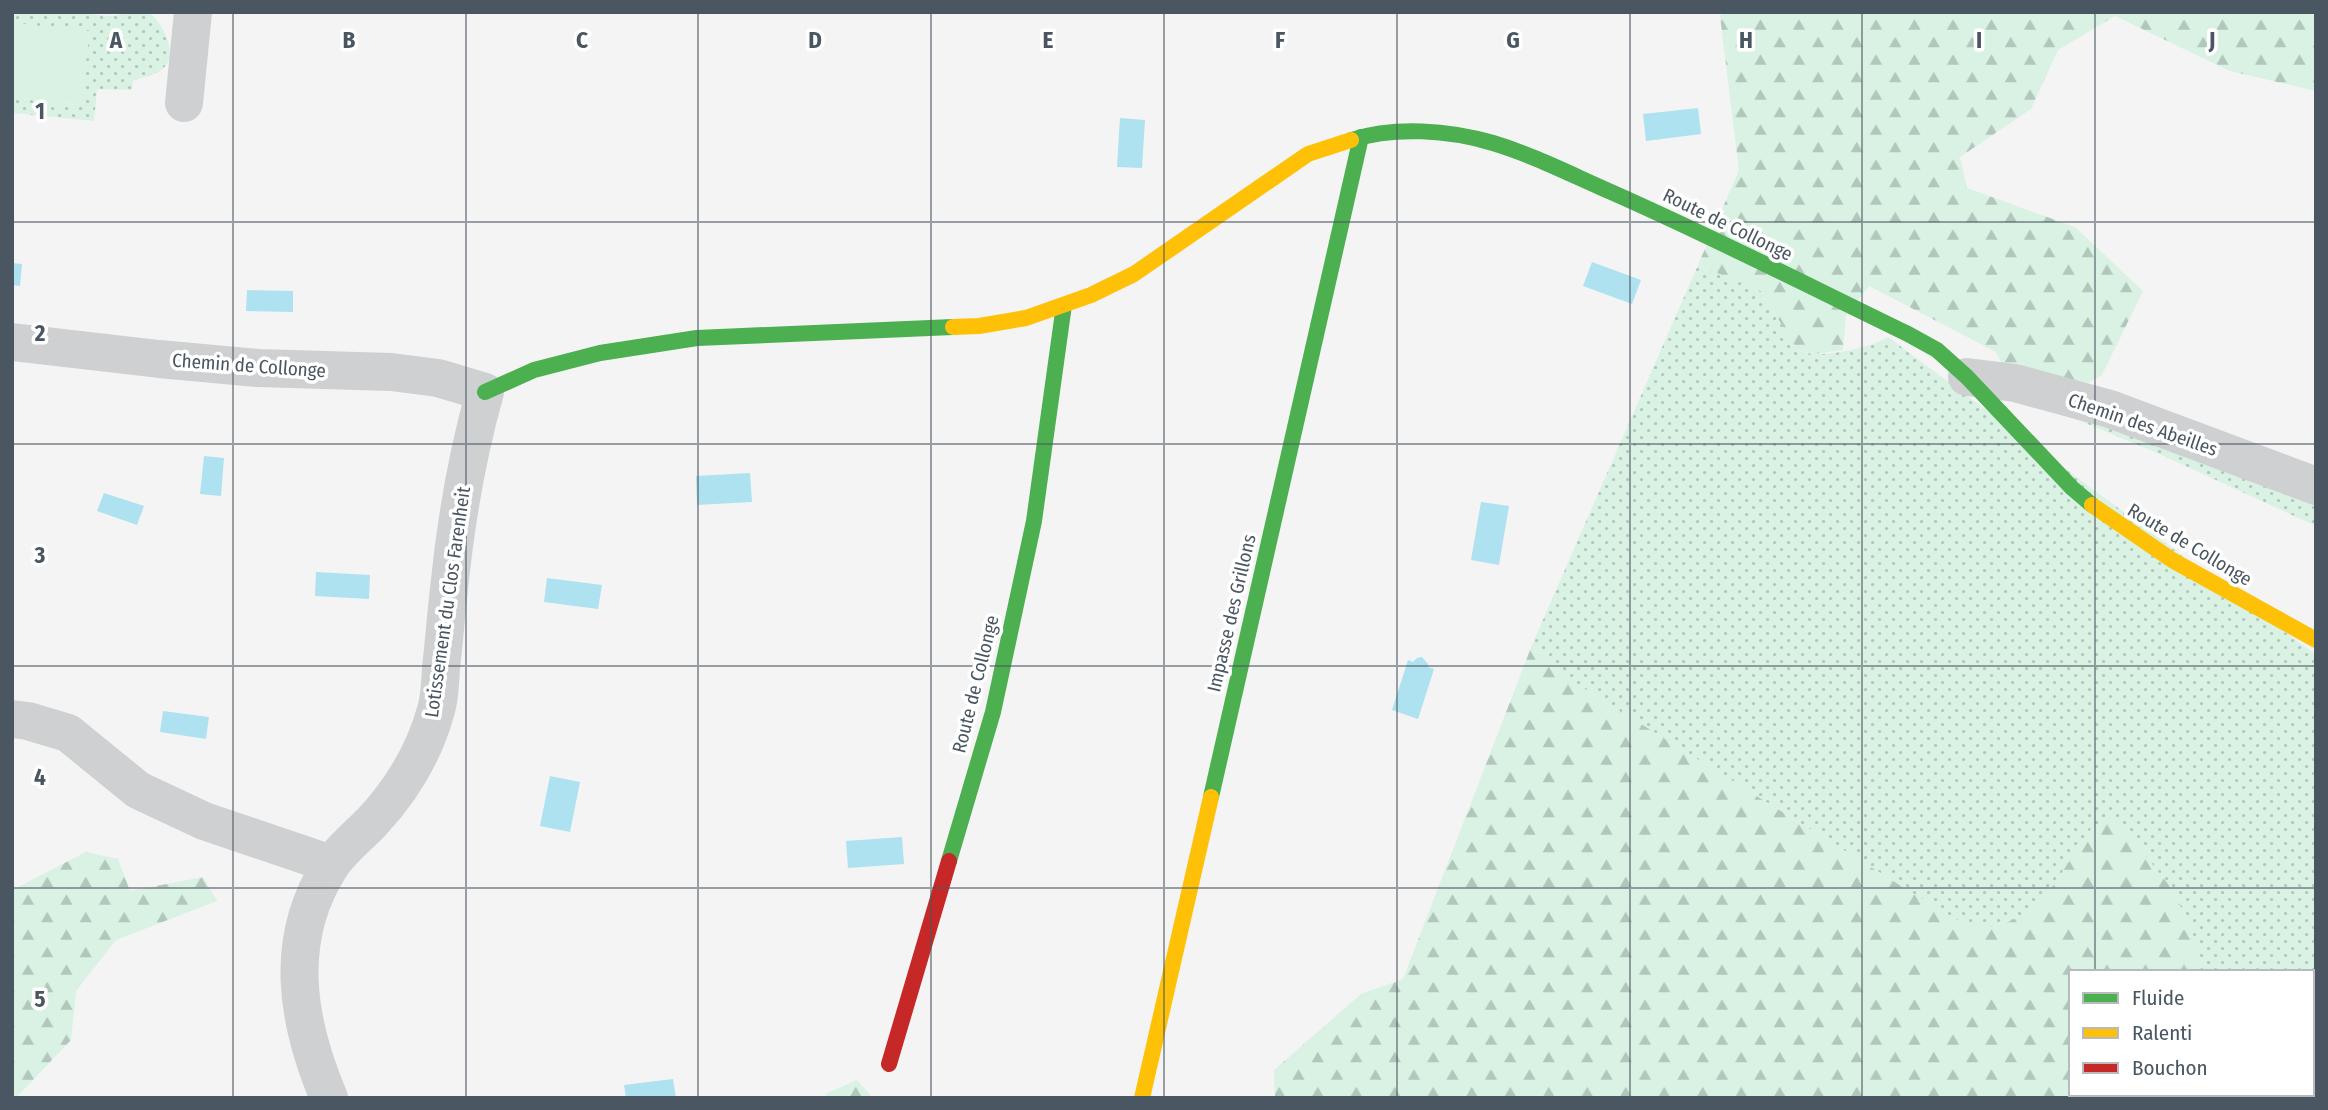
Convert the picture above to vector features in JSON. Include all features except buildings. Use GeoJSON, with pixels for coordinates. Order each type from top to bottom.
{"type":"FeatureCollection","features":[{"type":"Feature","properties":{"kind":"street"},"geometry":{"type":"LineString","coordinates":[[184,103],[193,12]]}},
{"type":"Feature","properties":{"kind":"street","name":"Route de Collonge"},"geometry":{"type":"LineString","coordinates":[[485,391],[547,366],[600,353],[697,338],[979,326],[1026,318],[1064,305],[1135,274],[1308,154],[1361,137],[1402,131],[1448,135],[1492,143],[1656,212],[1937,350],[1967,377],[2072,488],[2099,512],[2172,560],[2316,640]]}},
{"type":"Feature","properties":{"kind":"street","name":"Impasse des Grillons"},"geometry":{"type":"LineString","coordinates":[[1142,1098],[1361,137]]}},
{"type":"Feature","properties":{"kind":"street","name":"Route de Collonge"},"geometry":{"type":"LineString","coordinates":[[889,1064],[993,712],[1034,521],[1064,305]]}},
{"type":"Feature","properties":{"kind":"street","name":"Chemin de Collonge"},"geometry":{"type":"LineString","coordinates":[[12,342],[246,367],[391,372],[438,378],[485,391]]}},
{"type":"Feature","properties":{"kind":"street","name":"Chemin des Abeilles"},"geometry":{"type":"LineString","coordinates":[[1967,377],[2015,383],[2110,409],[2316,486]]}},
{"type":"Feature","properties":{"kind":"street","name":"Lotissement du Clos Farenheit"},"geometry":{"type":"LineString","coordinates":[[329,1098],[308,1037],[301,1007],[299,949],[307,915],[331,864],[398,793],[425,743],[437,707],[456,517],[470,446],[485,391]]}},
{"type":"Feature","properties":{"kind":"street"},"geometry":{"type":"LineString","coordinates":[[12,719],[68,733],[138,790],[204,821],[331,864]]}},
{"type":"Feature","properties":{"kind":"green space"},"geometry":{"type":"Polygon","coordinates":[[[139,11],[148,13],[156,19],[165,34],[170,54],[168,61],[165,67],[152,75],[133,80],[132,90],[97,89],[94,121],[12,113],[12,98],[81,105],[89,32],[12,23],[12,12],[78,12],[110,16],[139,11]]]}},
{"type":"Feature","properties":{"kind":"green space"},"geometry":{"type":"Polygon","coordinates":[[[1723,12],[2316,12],[2316,91],[2230,71],[2115,16],[2058,50],[2031,109],[1960,157],[1967,188],[2075,227],[2143,291],[2102,375],[2046,407],[2019,396],[1996,352],[1869,286],[1846,315],[1843,350],[1815,354],[1798,351],[1761,291],[1698,265],[1739,170],[1720,16],[1723,12]]]}},
{"type":"Feature","properties":{"kind":"green space"},"geometry":{"type":"Polygon","coordinates":[[[12,23],[89,31],[82,105],[12,98],[12,23]]]}},
{"type":"Feature","properties":{"kind":"green space"},"geometry":{"type":"Polygon","coordinates":[[[1698,265],[1761,291],[1798,351],[1815,354],[1842,352],[1888,337],[2316,655],[2316,1056],[2314,970],[2201,970],[2190,923],[2092,828],[2041,904],[2008,922],[1986,928],[1954,919],[1564,676],[1532,645],[1698,265]]]}},
{"type":"Feature","properties":{"kind":"green space"},"geometry":{"type":"Polygon","coordinates":[[[2046,407],[2316,499],[2316,526],[2153,451],[2046,407]]]}},
{"type":"Feature","properties":{"kind":"green space"},"geometry":{"type":"Polygon","coordinates":[[[1532,645],[1564,676],[1954,919],[1987,928],[2008,922],[2041,904],[2092,827],[2116,818],[2168,884],[2190,923],[2201,970],[2069,970],[2069,1096],[2314,1096],[2314,1055],[2316,1098],[1275,1098],[1274,1070],[1361,994],[1403,979],[1532,645]]]}},
{"type":"Feature","properties":{"kind":"green space"},"geometry":{"type":"Polygon","coordinates":[[[86,852],[118,859],[130,891],[203,877],[217,901],[116,940],[76,991],[71,1040],[16,1098],[12,1098],[12,890],[86,852]]]}},
{"type":"Feature","properties":{"kind":"green space"},"geometry":{"type":"Polygon","coordinates":[[[857,1080],[873,1098],[827,1098],[825,1094],[857,1080]]]}},
{"type":"Feature","properties":{"kind":"water"},"geometry":{"type":"Polygon","coordinates":[[[1698,108],[1701,134],[1646,141],[1643,114],[1698,108]]]}},
{"type":"Feature","properties":{"kind":"water"},"geometry":{"type":"Polygon","coordinates":[[[1120,118],[1145,120],[1142,168],[1117,167],[1120,118]]]}},
{"type":"Feature","properties":{"kind":"water"},"geometry":{"type":"Polygon","coordinates":[[[1592,262],[1641,280],[1632,304],[1583,286],[1592,262]]]}},
{"type":"Feature","properties":{"kind":"water"},"geometry":{"type":"Polygon","coordinates":[[[12,263],[22,264],[20,286],[12,285],[12,263]]]}},
{"type":"Feature","properties":{"kind":"water"},"geometry":{"type":"Polygon","coordinates":[[[247,290],[293,291],[293,312],[246,311],[247,290]]]}},
{"type":"Feature","properties":{"kind":"water"},"geometry":{"type":"Polygon","coordinates":[[[204,456],[224,458],[221,496],[200,494],[204,456]]]}},
{"type":"Feature","properties":{"kind":"water"},"geometry":{"type":"Polygon","coordinates":[[[750,473],[752,502],[697,505],[696,476],[750,473]]]}},
{"type":"Feature","properties":{"kind":"water"},"geometry":{"type":"Polygon","coordinates":[[[104,493],[144,506],[137,525],[97,511],[104,493]]]}},
{"type":"Feature","properties":{"kind":"water"},"geometry":{"type":"Polygon","coordinates":[[[1481,502],[1509,506],[1499,565],[1471,560],[1481,502]]]}},
{"type":"Feature","properties":{"kind":"water"},"geometry":{"type":"Polygon","coordinates":[[[316,572],[370,575],[369,599],[315,596],[316,572]]]}},
{"type":"Feature","properties":{"kind":"water"},"geometry":{"type":"Polygon","coordinates":[[[547,578],[602,585],[598,609],[544,602],[547,578]]]}},
{"type":"Feature","properties":{"kind":"water"},"geometry":{"type":"Polygon","coordinates":[[[1422,657],[1428,667],[1434,669],[1418,719],[1392,710],[1408,660],[1413,662],[1422,657]]]}},
{"type":"Feature","properties":{"kind":"water"},"geometry":{"type":"Polygon","coordinates":[[[163,711],[209,717],[206,739],[160,732],[163,711]]]}},
{"type":"Feature","properties":{"kind":"water"},"geometry":{"type":"Polygon","coordinates":[[[550,776],[580,782],[570,832],[540,826],[550,776]]]}},
{"type":"Feature","properties":{"kind":"water"},"geometry":{"type":"Polygon","coordinates":[[[902,837],[904,864],[848,868],[846,841],[902,837]]]}},
{"type":"Feature","properties":{"kind":"water"},"geometry":{"type":"Polygon","coordinates":[[[673,1079],[676,1098],[626,1098],[624,1085],[673,1079]]]}},
{"type":"Feature","properties":{"kind":"traffic: fast"},"geometry":{"type":"LineString","coordinates":[[1351,140],[1386,133],[1422,131],[1458,135],[1508,148],[1686,226],[1908,334],[1937,350],[1967,377],[2072,488],[2092,505]]}},
{"type":"Feature","properties":{"kind":"traffic: fast"},"geometry":{"type":"LineString","coordinates":[[1211,797],[1361,137]]}},
{"type":"Feature","properties":{"kind":"traffic: fast"},"geometry":{"type":"LineString","coordinates":[[949,861],[993,712],[1034,521],[1064,305]]}},
{"type":"Feature","properties":{"kind":"traffic: fast"},"geometry":{"type":"LineString","coordinates":[[485,392],[534,370],[600,353],[697,338],[953,327]]}},
{"type":"Feature","properties":{"kind":"traffic: slow"},"geometry":{"type":"LineString","coordinates":[[953,327],[979,326],[1026,318],[1091,295],[1134,274],[1308,154],[1351,140]]}},
{"type":"Feature","properties":{"kind":"traffic: slow"},"geometry":{"type":"LineString","coordinates":[[2092,505],[2172,560],[2316,640]]}},
{"type":"Feature","properties":{"kind":"traffic: slow"},"geometry":{"type":"LineString","coordinates":[[1142,1098],[1211,797]]}},
{"type":"Feature","properties":{"kind":"traffic: jam"},"geometry":{"type":"LineString","coordinates":[[889,1064],[949,861]]}}]}
